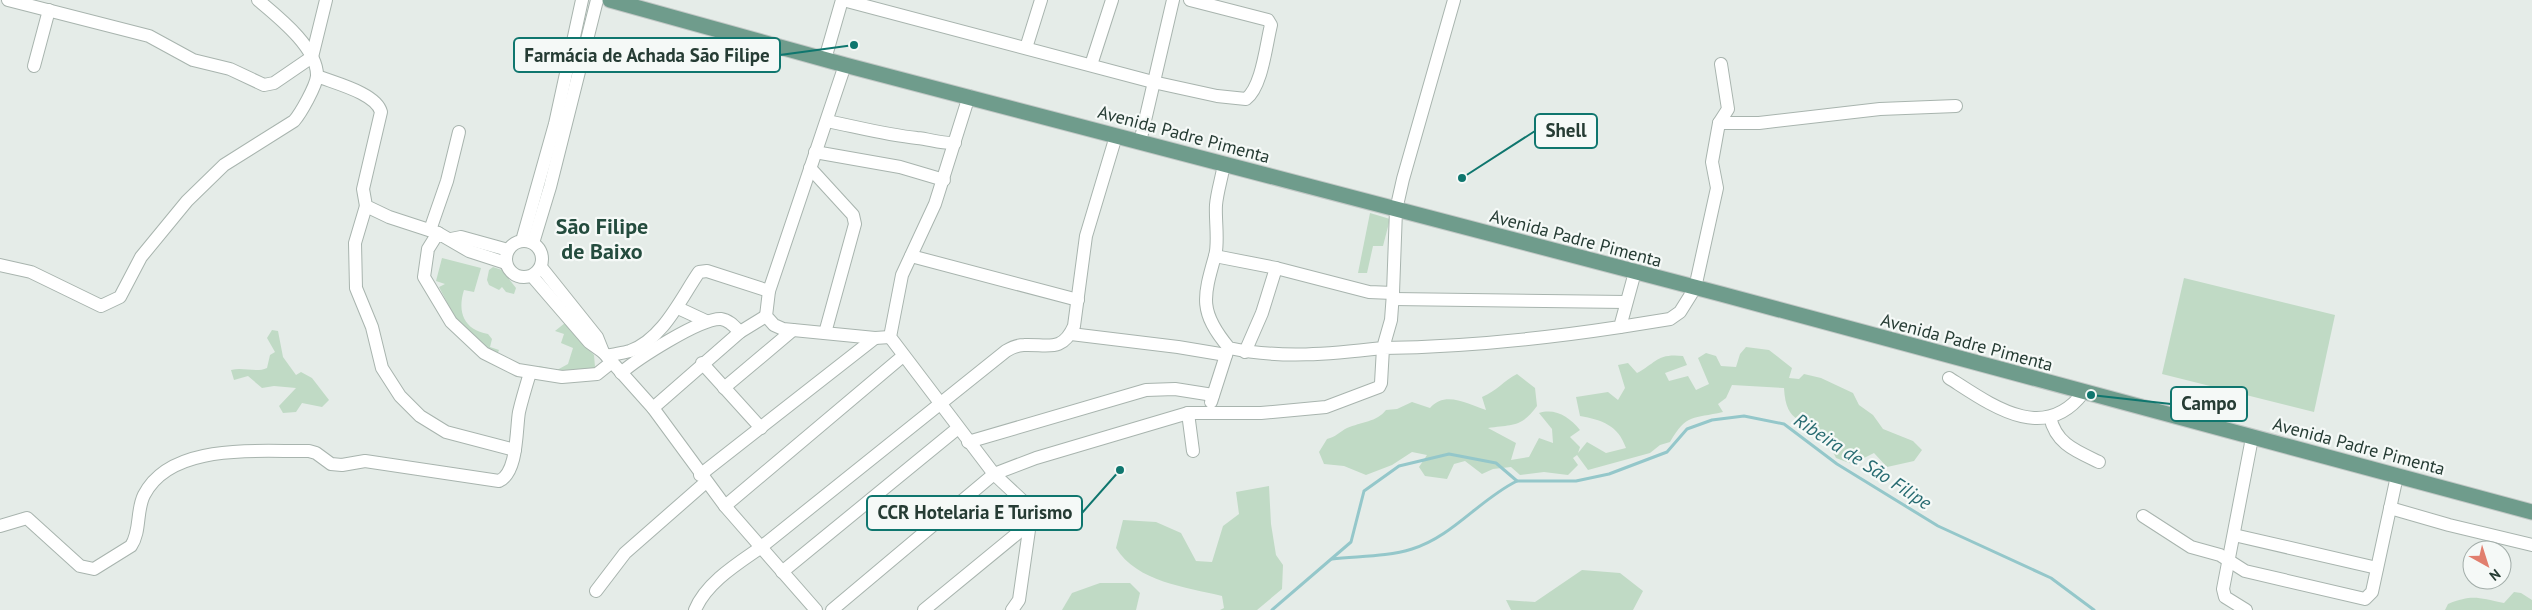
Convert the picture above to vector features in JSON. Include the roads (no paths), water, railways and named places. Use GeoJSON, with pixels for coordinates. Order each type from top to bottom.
{"type":"FeatureCollection","features":[{"type":"Feature","properties":{"kind":"main road","name":"Avenida Padre Pimenta"},"geometry":{"type":"LineString","coordinates":[[610,0],[845,65],[1635,272],[2532,512]]}},
{"type":"Feature","properties":{"kind":"street"},"geometry":{"type":"LineString","coordinates":[[8,0],[149,36],[193,60],[230,68],[264,85],[274,83],[312,58],[326,0]]}},
{"type":"Feature","properties":{"kind":"street"},"geometry":{"type":"LineString","coordinates":[[0,265],[31,272],[101,306],[120,297],[141,257],[187,201],[224,165],[294,121],[301,113],[317,76],[312,58],[298,37],[258,0]]}},
{"type":"Feature","properties":{"kind":"street"},"geometry":{"type":"LineString","coordinates":[[527,242],[582,0]]}},
{"type":"Feature","properties":{"kind":"street"},"geometry":{"type":"LineString","coordinates":[[527,242],[550,187],[597,0]]}},
{"type":"Feature","properties":{"kind":"street"},"geometry":{"type":"LineString","coordinates":[[825,59],[843,0],[1153,82],[1234,99],[1246,99],[1252,94],[1270,25],[1268,20],[1190,0]]}},
{"type":"Feature","properties":{"kind":"street"},"geometry":{"type":"LineString","coordinates":[[1026,48],[1041,0]]}},
{"type":"Feature","properties":{"kind":"street"},"geometry":{"type":"LineString","coordinates":[[1092,66],[1112,0]]}},
{"type":"Feature","properties":{"kind":"street"},"geometry":{"type":"LineString","coordinates":[[1140,142],[1172,0]]}},
{"type":"Feature","properties":{"kind":"street"},"geometry":{"type":"LineString","coordinates":[[832,610],[994,474],[1044,455],[1188,412],[1261,413],[1326,407],[1373,390],[1381,383],[1383,348],[1390,320],[1393,296],[1396,210],[1402,179],[1454,0]]}},
{"type":"Feature","properties":{"kind":"street"},"geometry":{"type":"LineString","coordinates":[[34,66],[49,10]]}},
{"type":"Feature","properties":{"kind":"street"},"geometry":{"type":"LineString","coordinates":[[1071,334],[1228,352],[1295,355],[1383,348],[1457,347],[1544,339],[1670,319],[1680,312],[1695,288],[1717,188],[1712,162],[1719,123],[1728,109],[1721,64]]}},
{"type":"Feature","properties":{"kind":"street"},"geometry":{"type":"LineString","coordinates":[[845,65],[769,291],[766,316],[774,325],[793,330],[890,338]]}},
{"type":"Feature","properties":{"kind":"street"},"geometry":{"type":"LineString","coordinates":[[317,76],[366,96],[380,107],[363,189],[366,206],[355,243],[356,288],[372,327],[382,368],[400,396],[420,416],[446,432],[515,450]]}},
{"type":"Feature","properties":{"kind":"street"},"geometry":{"type":"LineString","coordinates":[[969,96],[944,180],[902,275],[890,338],[994,474],[1025,503],[1030,523],[1019,600],[1012,610]]}},
{"type":"Feature","properties":{"kind":"street"},"geometry":{"type":"LineString","coordinates":[[1719,123],[1759,123],[1880,109],[1956,106]]}},
{"type":"Feature","properties":{"kind":"street"},"geometry":{"type":"LineString","coordinates":[[827,121],[904,138],[917,138],[943,144],[955,143]]}},
{"type":"Feature","properties":{"kind":"street"},"geometry":{"type":"LineString","coordinates":[[459,132],[428,250],[424,277],[451,322],[484,353],[530,374],[562,377],[597,374],[608,357],[630,351],[655,334],[678,308],[700,272],[708,271],[769,291]]}},
{"type":"Feature","properties":{"kind":"street"},"geometry":{"type":"LineString","coordinates":[[695,610],[704,594],[732,567],[760,548],[1006,351],[1023,344],[1052,347],[1064,341],[1071,334],[1078,300],[1086,236],[1116,136]]}},
{"type":"Feature","properties":{"kind":"street"},"geometry":{"type":"LineString","coordinates":[[815,152],[900,167],[944,180]]}},
{"type":"Feature","properties":{"kind":"street"},"geometry":{"type":"LineString","coordinates":[[1209,411],[1228,352],[1213,326],[1206,304],[1206,281],[1215,256],[1216,203],[1224,164]]}},
{"type":"Feature","properties":{"kind":"street"},"geometry":{"type":"LineString","coordinates":[[810,168],[853,215],[855,224],[825,333]]}},
{"type":"Feature","properties":{"kind":"street"},"geometry":{"type":"LineString","coordinates":[[366,206],[389,217],[450,239],[461,237],[507,257],[516,276],[536,271]]}},
{"type":"Feature","properties":{"kind":"street"},"geometry":{"type":"LineString","coordinates":[[507,257],[516,243],[527,242],[541,251],[536,271]]}},
{"type":"Feature","properties":{"kind":"street"},"geometry":{"type":"LineString","coordinates":[[911,256],[1078,300]]}},
{"type":"Feature","properties":{"kind":"street"},"geometry":{"type":"LineString","coordinates":[[1215,256],[1276,268],[1369,292],[1393,296],[1626,302]]}},
{"type":"Feature","properties":{"kind":"street"},"geometry":{"type":"LineString","coordinates":[[1245,352],[1262,313],[1276,268]]}},
{"type":"Feature","properties":{"kind":"street"},"geometry":{"type":"LineString","coordinates":[[536,271],[589,342],[608,357],[652,408],[725,506],[816,610]]}},
{"type":"Feature","properties":{"kind":"street"},"geometry":{"type":"LineString","coordinates":[[1620,327],[1635,272]]}},
{"type":"Feature","properties":{"kind":"street"},"geometry":{"type":"LineString","coordinates":[[678,308],[706,321]]}},
{"type":"Feature","properties":{"kind":"street"},"geometry":{"type":"LineString","coordinates":[[652,408],[740,332],[766,316]]}},
{"type":"Feature","properties":{"kind":"street"},"geometry":{"type":"LineString","coordinates":[[621,373],[663,344],[706,321],[722,319],[730,322],[740,332]]}},
{"type":"Feature","properties":{"kind":"street"},"geometry":{"type":"LineString","coordinates":[[724,388],[793,330]]}},
{"type":"Feature","properties":{"kind":"street"},"geometry":{"type":"LineString","coordinates":[[596,591],[625,554],[703,478],[835,367],[875,338]]}},
{"type":"Feature","properties":{"kind":"street"},"geometry":{"type":"LineString","coordinates":[[725,506],[903,356]]}},
{"type":"Feature","properties":{"kind":"street"},"geometry":{"type":"LineString","coordinates":[[702,364],[761,428]]}},
{"type":"Feature","properties":{"kind":"street"},"geometry":{"type":"LineString","coordinates":[[0,526],[27,518],[80,566],[94,569],[131,546],[134,541],[139,508],[151,485],[168,468],[189,458],[232,453],[309,451],[316,453],[331,464],[342,465],[365,461],[498,481],[507,473],[515,450],[519,413],[530,374]]}},
{"type":"Feature","properties":{"kind":"street"},"geometry":{"type":"LineString","coordinates":[[1949,378],[1994,406],[2013,415],[2050,417],[2064,412],[2083,393]]}},
{"type":"Feature","properties":{"kind":"street"},"geometry":{"type":"LineString","coordinates":[[968,442],[1146,390],[1175,389],[1213,395]]}},
{"type":"Feature","properties":{"kind":"street"},"geometry":{"type":"LineString","coordinates":[[1188,412],[1193,451]]}},
{"type":"Feature","properties":{"kind":"street"},"geometry":{"type":"LineString","coordinates":[[2050,417],[2053,430],[2061,441],[2073,450],[2099,462]]}},
{"type":"Feature","properties":{"kind":"street"},"geometry":{"type":"LineString","coordinates":[[782,572],[958,428]]}},
{"type":"Feature","properties":{"kind":"street"},"geometry":{"type":"LineString","coordinates":[[2246,610],[2225,597],[2224,593],[2252,438]]}},
{"type":"Feature","properties":{"kind":"street"},"geometry":{"type":"LineString","coordinates":[[2143,516],[2192,546],[2220,555],[2245,571],[2362,599],[2370,596],[2397,476]]}},
{"type":"Feature","properties":{"kind":"street"},"geometry":{"type":"LineString","coordinates":[[2390,508],[2532,545]]}},
{"type":"Feature","properties":{"kind":"street"},"geometry":{"type":"LineString","coordinates":[[924,610],[1030,523]]}},
{"type":"Feature","properties":{"kind":"street"},"geometry":{"type":"LineString","coordinates":[[2234,536],[2377,568]]}},
{"type":"Feature","properties":{"kind":"waterway","name":"Ribeira de São Filipe"},"geometry":{"type":"LineString","coordinates":[[1272,610],[1351,542],[1364,491],[1399,466],[1449,454],[1496,463],[1517,481],[1576,481],[1609,474],[1667,452],[1687,429],[1712,420],[1744,416],[1784,424],[1837,464],[1938,526],[2051,578],[2094,610]]}},
{"type":"Feature","properties":{"kind":"waterway"},"geometry":{"type":"LineString","coordinates":[[1332,559],[1392,554],[1412,549],[1440,536],[1517,481]]}},
{"type":"Feature","properties":{"kind":"place","name":"Farmácia de Achada São Filipe"},"geometry":{"type":"Point","coordinates":[854,45]}},
{"type":"Feature","properties":{"kind":"place","name":"Shell"},"geometry":{"type":"Point","coordinates":[1462,178]}},
{"type":"Feature","properties":{"kind":"place","name":"Campo"},"geometry":{"type":"Point","coordinates":[2091,395]}},
{"type":"Feature","properties":{"kind":"place","name":"CCR Hotelaria E Turismo"},"geometry":{"type":"Point","coordinates":[1120,470]}},
{"type":"Feature","properties":{"kind":"district","name":"São Filipe de Baixo"},"geometry":{"type":"Point","coordinates":[602,238]}}]}
